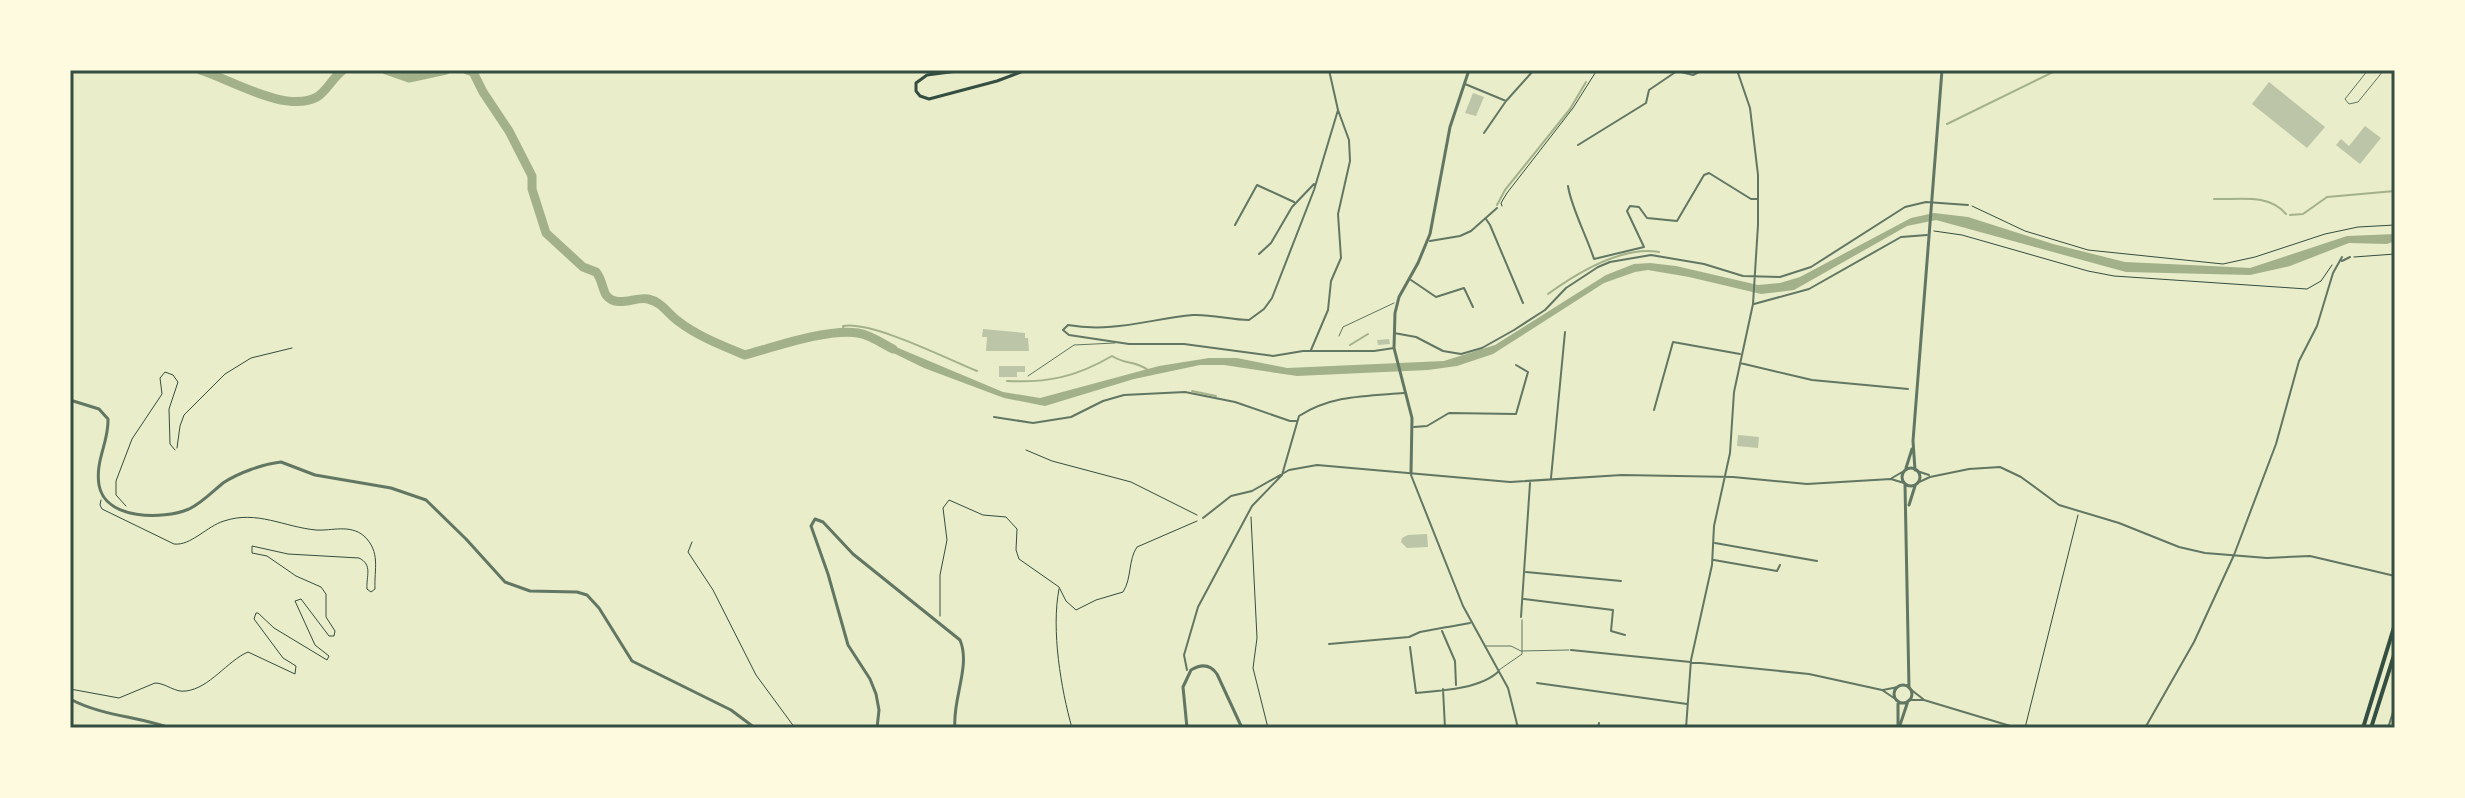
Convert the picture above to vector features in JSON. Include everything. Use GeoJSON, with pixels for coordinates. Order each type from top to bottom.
{"type":"FeatureCollection","features":[{"type":"Feature","properties":{"kind":"highway"},"geometry":{"type":"LineString","coordinates":[[2363,728],[2395,624]]}},
{"type":"Feature","properties":{"kind":"highway"},"geometry":{"type":"LineString","coordinates":[[2371,728],[2395,652]]}},
{"type":"Feature","properties":{"kind":"main road"},"geometry":{"type":"LineString","coordinates":[[965,70],[922,77],[916,84],[916,93],[929,99],[1026,70]]}},
{"type":"Feature","properties":{"kind":"street"},"geometry":{"type":"LineString","coordinates":[[1311,351],[1328,310],[1331,281],[1341,258],[1338,214],[1350,161],[1349,140],[1329,70]]}},
{"type":"Feature","properties":{"kind":"street"},"geometry":{"type":"LineString","coordinates":[[1469,70],[1450,127],[1436,212],[1427,242],[1397,303],[1394,348],[1412,427],[1411,473],[1471,623],[1499,670],[1514,705],[1518,728]]}},
{"type":"Feature","properties":{"kind":"street"},"geometry":{"type":"LineString","coordinates":[[1578,145],[1646,103],[1649,90],[1677,71],[1693,75],[1703,70]]}},
{"type":"Feature","properties":{"kind":"street"},"geometry":{"type":"LineString","coordinates":[[1686,728],[1691,660],[1713,560],[1739,363],[1753,304],[1759,199],[1757,160],[1750,108],[1737,70]]}},
{"type":"Feature","properties":{"kind":"street"},"geometry":{"type":"LineString","coordinates":[[1907,517],[1920,478],[1916,471],[1913,441],[1942,70]]}},
{"type":"Feature","properties":{"kind":"street"},"geometry":{"type":"LineString","coordinates":[[1484,133],[1506,101],[1533,71]]}},
{"type":"Feature","properties":{"kind":"street"},"geometry":{"type":"LineString","coordinates":[[1464,84],[1506,101]]}},
{"type":"Feature","properties":{"kind":"street"},"geometry":{"type":"LineString","coordinates":[[1338,110],[1315,183],[1272,298],[1259,314],[1246,320],[1200,315],[1117,327],[1088,329],[1068,325],[1063,329],[1069,335],[1129,344],[1197,345],[1273,356],[1311,351],[1394,348]]}},
{"type":"Feature","properties":{"kind":"street"},"geometry":{"type":"LineString","coordinates":[[1568,186],[1594,259],[1644,247],[1627,211],[1630,206],[1639,207],[1647,218],[1677,221],[1704,175],[1709,173],[1751,199],[1759,199]]}},
{"type":"Feature","properties":{"kind":"street"},"geometry":{"type":"LineString","coordinates":[[1259,254],[1271,243],[1296,203],[1315,183]]}},
{"type":"Feature","properties":{"kind":"street"},"geometry":{"type":"LineString","coordinates":[[1235,225],[1257,185],[1296,203]]}},
{"type":"Feature","properties":{"kind":"street"},"geometry":{"type":"LineString","coordinates":[[1393,333],[1416,337],[1455,354],[1482,348],[1545,310],[1566,288],[1598,267],[1621,259],[1662,257],[1754,277],[1780,277],[1797,274],[1850,244],[1894,211],[1926,202],[1968,205]]}},
{"type":"Feature","properties":{"kind":"street"},"geometry":{"type":"LineString","coordinates":[[1427,242],[1460,236],[1497,208]]}},
{"type":"Feature","properties":{"kind":"street"},"geometry":{"type":"LineString","coordinates":[[1486,219],[1523,303]]}},
{"type":"Feature","properties":{"kind":"street"},"geometry":{"type":"LineString","coordinates":[[1753,304],[1809,289],[1901,237],[1929,230]]}},
{"type":"Feature","properties":{"kind":"street"},"geometry":{"type":"LineString","coordinates":[[2145,728],[2194,642],[2234,555],[2276,444],[2299,361],[2317,326],[2333,273],[2342,260],[2350,257]]}},
{"type":"Feature","properties":{"kind":"street"},"geometry":{"type":"LineString","coordinates":[[1410,279],[1436,297],[1464,288],[1473,307]]}},
{"type":"Feature","properties":{"kind":"street"},"geometry":{"type":"LineString","coordinates":[[1551,479],[1565,332]]}},
{"type":"Feature","properties":{"kind":"street"},"geometry":{"type":"LineString","coordinates":[[1654,410],[1673,342],[1741,354]]}},
{"type":"Feature","properties":{"kind":"street"},"geometry":{"type":"LineString","coordinates":[[1739,363],[1812,380],[1908,389]]}},
{"type":"Feature","properties":{"kind":"street"},"geometry":{"type":"LineString","coordinates":[[1412,427],[1427,426],[1449,413],[1516,414],[1528,372],[1516,365]]}},
{"type":"Feature","properties":{"kind":"street"},"geometry":{"type":"LineString","coordinates":[[994,417],[1033,423],[1071,417],[1103,401],[1124,395],[1185,392],[1235,402],[1297,421]]}},
{"type":"Feature","properties":{"kind":"street"},"geometry":{"type":"LineString","coordinates":[[1187,670],[1184,655],[1195,615],[1248,512],[1283,472],[1299,416],[1342,397],[1405,393]]}},
{"type":"Feature","properties":{"kind":"street"},"geometry":{"type":"LineString","coordinates":[[70,400],[99,409],[108,419],[98,469],[103,498],[113,509],[124,512],[181,512],[231,479],[281,462],[315,475],[412,493],[429,502],[505,582],[530,591],[587,595],[599,608],[632,661],[731,710],[755,728]]}},
{"type":"Feature","properties":{"kind":"street"},"geometry":{"type":"LineString","coordinates":[[1898,728],[1912,695],[1907,670],[1907,517],[1904,483],[1913,441]]}},
{"type":"Feature","properties":{"kind":"street"},"geometry":{"type":"LineString","coordinates":[[1203,518],[1231,496],[1252,491],[1283,472],[1324,465],[1477,480],[1530,481],[1622,475],[1726,477],[1807,484],[1891,479],[1916,484],[1934,476],[1980,467],[2000,467],[2021,477],[2059,505],[2179,547],[2205,553],[2267,558],[2310,556],[2395,576]]}},
{"type":"Feature","properties":{"kind":"street"},"geometry":{"type":"LineString","coordinates":[[1891,479],[1905,471],[1934,476]]}},
{"type":"Feature","properties":{"kind":"street"},"geometry":{"type":"LineString","coordinates":[[1521,617],[1530,481]]}},
{"type":"Feature","properties":{"kind":"street"},"geometry":{"type":"LineString","coordinates":[[877,728],[879,710],[876,694],[848,645],[811,521],[819,519],[823,522],[853,554],[953,633],[963,646],[954,707],[955,728]]}},
{"type":"Feature","properties":{"kind":"street"},"geometry":{"type":"LineString","coordinates":[[1714,543],[1817,561]]}},
{"type":"Feature","properties":{"kind":"street"},"geometry":{"type":"LineString","coordinates":[[1713,560],[1777,571],[1780,565]]}},
{"type":"Feature","properties":{"kind":"street"},"geometry":{"type":"LineString","coordinates":[[1525,572],[1621,581]]}},
{"type":"Feature","properties":{"kind":"street"},"geometry":{"type":"LineString","coordinates":[[1523,599],[1613,610],[1611,631],[1625,635]]}},
{"type":"Feature","properties":{"kind":"street"},"geometry":{"type":"LineString","coordinates":[[1329,644],[1398,639],[1471,623]]}},
{"type":"Feature","properties":{"kind":"street"},"geometry":{"type":"LineString","coordinates":[[1441,630],[1455,661],[1456,687]]}},
{"type":"Feature","properties":{"kind":"street"},"geometry":{"type":"LineString","coordinates":[[1410,647],[1416,693],[1487,679],[1499,670]]}},
{"type":"Feature","properties":{"kind":"street"},"geometry":{"type":"LineString","coordinates":[[1571,650],[1809,674],[1882,690],[1897,700],[1924,700],[2017,728]]}},
{"type":"Feature","properties":{"kind":"street"},"geometry":{"type":"LineString","coordinates":[[1187,728],[1183,687],[1189,673],[1202,666],[1215,671],[1242,728]]}},
{"type":"Feature","properties":{"kind":"street"},"geometry":{"type":"LineString","coordinates":[[1898,728],[1895,694],[1907,670]]}},
{"type":"Feature","properties":{"kind":"street"},"geometry":{"type":"LineString","coordinates":[[1537,683],[1688,704]]}},
{"type":"Feature","properties":{"kind":"street"},"geometry":{"type":"LineString","coordinates":[[1882,690],[1899,686],[1909,688],[1924,700]]}},
{"type":"Feature","properties":{"kind":"street"},"geometry":{"type":"LineString","coordinates":[[1443,689],[1445,728]]}},
{"type":"Feature","properties":{"kind":"street"},"geometry":{"type":"LineString","coordinates":[[70,699],[94,711],[119,717],[138,717],[170,728]]}},
{"type":"Feature","properties":{"kind":"street"},"geometry":{"type":"LineString","coordinates":[[2388,728],[2395,706]]}},
{"type":"Feature","properties":{"kind":"lane"},"geometry":{"type":"LineString","coordinates":[[2368,70],[2345,99],[2349,104],[2358,102],[2384,70]]}},
{"type":"Feature","properties":{"kind":"lane"},"geometry":{"type":"LineString","coordinates":[[1339,336],[1343,327],[1397,303]]}},
{"type":"Feature","properties":{"kind":"lane"},"geometry":{"type":"LineString","coordinates":[[1028,376],[1074,345],[1117,341]]}},
{"type":"Feature","properties":{"kind":"lane"},"geometry":{"type":"LineString","coordinates":[[1499,670],[1518,659],[1521,651],[1521,617]]}},
{"type":"Feature","properties":{"kind":"lane"},"geometry":{"type":"LineString","coordinates":[[1486,646],[1511,646],[1521,651],[1571,650]]}},
{"type":"Feature","properties":{"kind":"path"},"geometry":{"type":"LineString","coordinates":[[1502,206],[1507,193],[1573,108],[1597,70]]}},
{"type":"Feature","properties":{"kind":"path"},"geometry":{"type":"LineString","coordinates":[[1968,205],[2025,231],[2088,250],[2223,264],[2325,234],[2358,227],[2395,225]]}},
{"type":"Feature","properties":{"kind":"path"},"geometry":{"type":"LineString","coordinates":[[1929,230],[1962,235],[2095,273],[2146,279],[2301,289],[2321,281],[2335,260],[2342,260]]}},
{"type":"Feature","properties":{"kind":"path"},"geometry":{"type":"LineString","coordinates":[[2350,257],[2395,254]]}},
{"type":"Feature","properties":{"kind":"path"},"geometry":{"type":"LineString","coordinates":[[131,508],[122,504],[116,495],[116,481],[137,428],[162,394],[162,374],[168,373],[178,382],[169,409],[170,444],[175,450],[184,415],[228,371],[251,358],[292,348]]}},
{"type":"Feature","properties":{"kind":"path"},"geometry":{"type":"LineString","coordinates":[[1026,450],[1092,473],[1131,482],[1203,518]]}},
{"type":"Feature","properties":{"kind":"path"},"geometry":{"type":"LineString","coordinates":[[70,689],[119,698],[155,683],[190,691],[248,652],[295,674],[296,666],[283,658],[254,619],[258,613],[274,628],[327,660],[329,656],[315,645],[295,601],[301,599],[329,636],[334,636],[335,631],[326,617],[326,594],[321,587],[296,576],[267,556],[252,553],[252,546],[288,554],[359,558],[369,570],[367,589],[371,592],[375,589],[377,555],[356,531],[344,528],[318,530],[274,519],[240,518],[208,527],[180,545],[102,509],[103,498]]}},
{"type":"Feature","properties":{"kind":"path"},"geometry":{"type":"LineString","coordinates":[[939,622],[940,575],[947,540],[943,511],[949,500],[983,515],[1008,519],[1017,529],[1016,550],[1020,561],[1059,587],[1066,601],[1076,610],[1096,600],[1122,593],[1128,582],[1135,548],[1203,518]]}},
{"type":"Feature","properties":{"kind":"path"},"geometry":{"type":"LineString","coordinates":[[1248,512],[1257,638],[1253,668],[1268,728]]}},
{"type":"Feature","properties":{"kind":"path"},"geometry":{"type":"LineString","coordinates":[[2025,728],[2078,512]]}},
{"type":"Feature","properties":{"kind":"path"},"geometry":{"type":"LineString","coordinates":[[692,542],[688,552],[713,590],[756,675],[795,728]]}},
{"type":"Feature","properties":{"kind":"path"},"geometry":{"type":"LineString","coordinates":[[1059,587],[1056,623],[1072,728]]}},
{"type":"Feature","properties":{"kind":"shaded area"},"geometry":{"type":"Polygon","coordinates":[[[1934,213],[1968,217],[2053,244],[2125,262],[2250,268],[2347,236],[2395,234],[2395,241],[2387,244],[2349,243],[2290,266],[2250,275],[2126,272],[1936,220],[1907,226],[1794,290],[1761,294],[1689,277],[1648,270],[1635,272],[1604,283],[1493,354],[1457,366],[1297,376],[1224,365],[1200,365],[1134,379],[1045,406],[1004,398],[924,368],[881,347],[884,342],[1003,392],[1040,398],[1159,366],[1209,358],[1237,358],[1287,368],[1444,361],[1495,345],[1606,275],[1634,264],[1676,266],[1758,285],[1780,283],[1800,277],[1911,218],[1934,213]]]}},
{"type":"Feature","properties":{"kind":"building"},"geometry":{"type":"Polygon","coordinates":[[[2269,82],[2325,127],[2307,148],[2252,104],[2269,82]]]}},
{"type":"Feature","properties":{"kind":"building"},"geometry":{"type":"Polygon","coordinates":[[[1473,93],[1484,97],[1476,116],[1465,113],[1473,93]]]}},
{"type":"Feature","properties":{"kind":"building"},"geometry":{"type":"Polygon","coordinates":[[[2365,126],[2381,138],[2360,164],[2336,145],[2341,139],[2349,146],[2365,126]]]}},
{"type":"Feature","properties":{"kind":"building"},"geometry":{"type":"Polygon","coordinates":[[[983,329],[1025,333],[1029,351],[986,351],[987,337],[982,337],[983,329]]]}},
{"type":"Feature","properties":{"kind":"building"},"geometry":{"type":"Polygon","coordinates":[[[1389,339],[1390,344],[1378,345],[1377,340],[1389,339]]]}},
{"type":"Feature","properties":{"kind":"building"},"geometry":{"type":"Polygon","coordinates":[[[999,366],[1025,366],[1025,372],[1017,372],[1017,377],[999,377],[999,366]]]}},
{"type":"Feature","properties":{"kind":"building"},"geometry":{"type":"Polygon","coordinates":[[[1738,435],[1759,437],[1758,448],[1737,446],[1738,435]]]}},
{"type":"Feature","properties":{"kind":"building"},"geometry":{"type":"Polygon","coordinates":[[[1427,534],[1428,547],[1407,548],[1401,542],[1408,535],[1427,534]]]}},
{"type":"Feature","properties":{"kind":"waterway"},"geometry":{"type":"LineString","coordinates":[[200,70],[258,93],[290,101],[317,97],[343,70]]}},
{"type":"Feature","properties":{"kind":"waterway"},"geometry":{"type":"LineString","coordinates":[[386,70],[409,78],[446,70]]}},
{"type":"Feature","properties":{"kind":"waterway"},"geometry":{"type":"LineString","coordinates":[[467,70],[473,72],[532,176],[532,189],[546,233],[583,267],[596,272],[610,299],[621,302],[653,300],[693,331],[745,355],[802,339],[846,332],[867,336],[893,349]]}},
{"type":"Feature","properties":{"kind":"waterway"},"geometry":{"type":"LineString","coordinates":[[1947,124],[2057,70]]}},
{"type":"Feature","properties":{"kind":"waterway"},"geometry":{"type":"LineString","coordinates":[[1497,205],[1505,190],[1570,109],[1586,82]]}},
{"type":"Feature","properties":{"kind":"waterway"},"geometry":{"type":"LineString","coordinates":[[2290,215],[2303,214],[2327,197],[2395,191]]}},
{"type":"Feature","properties":{"kind":"waterway"},"geometry":{"type":"LineString","coordinates":[[2214,199],[2262,200],[2279,207],[2286,214]]}},
{"type":"Feature","properties":{"kind":"waterway"},"geometry":{"type":"LineString","coordinates":[[1548,294],[1586,270],[1615,257],[1645,251],[1659,252]]}},
{"type":"Feature","properties":{"kind":"waterway"},"geometry":{"type":"LineString","coordinates":[[844,333],[843,326],[872,329],[977,371]]}},
{"type":"Feature","properties":{"kind":"waterway"},"geometry":{"type":"LineString","coordinates":[[1350,345],[1368,334]]}},
{"type":"Feature","properties":{"kind":"waterway"},"geometry":{"type":"LineString","coordinates":[[1007,381],[1061,377],[1112,356],[1148,370]]}},
{"type":"Feature","properties":{"kind":"waterway"},"geometry":{"type":"LineString","coordinates":[[1192,391],[1216,396]]}}]}
